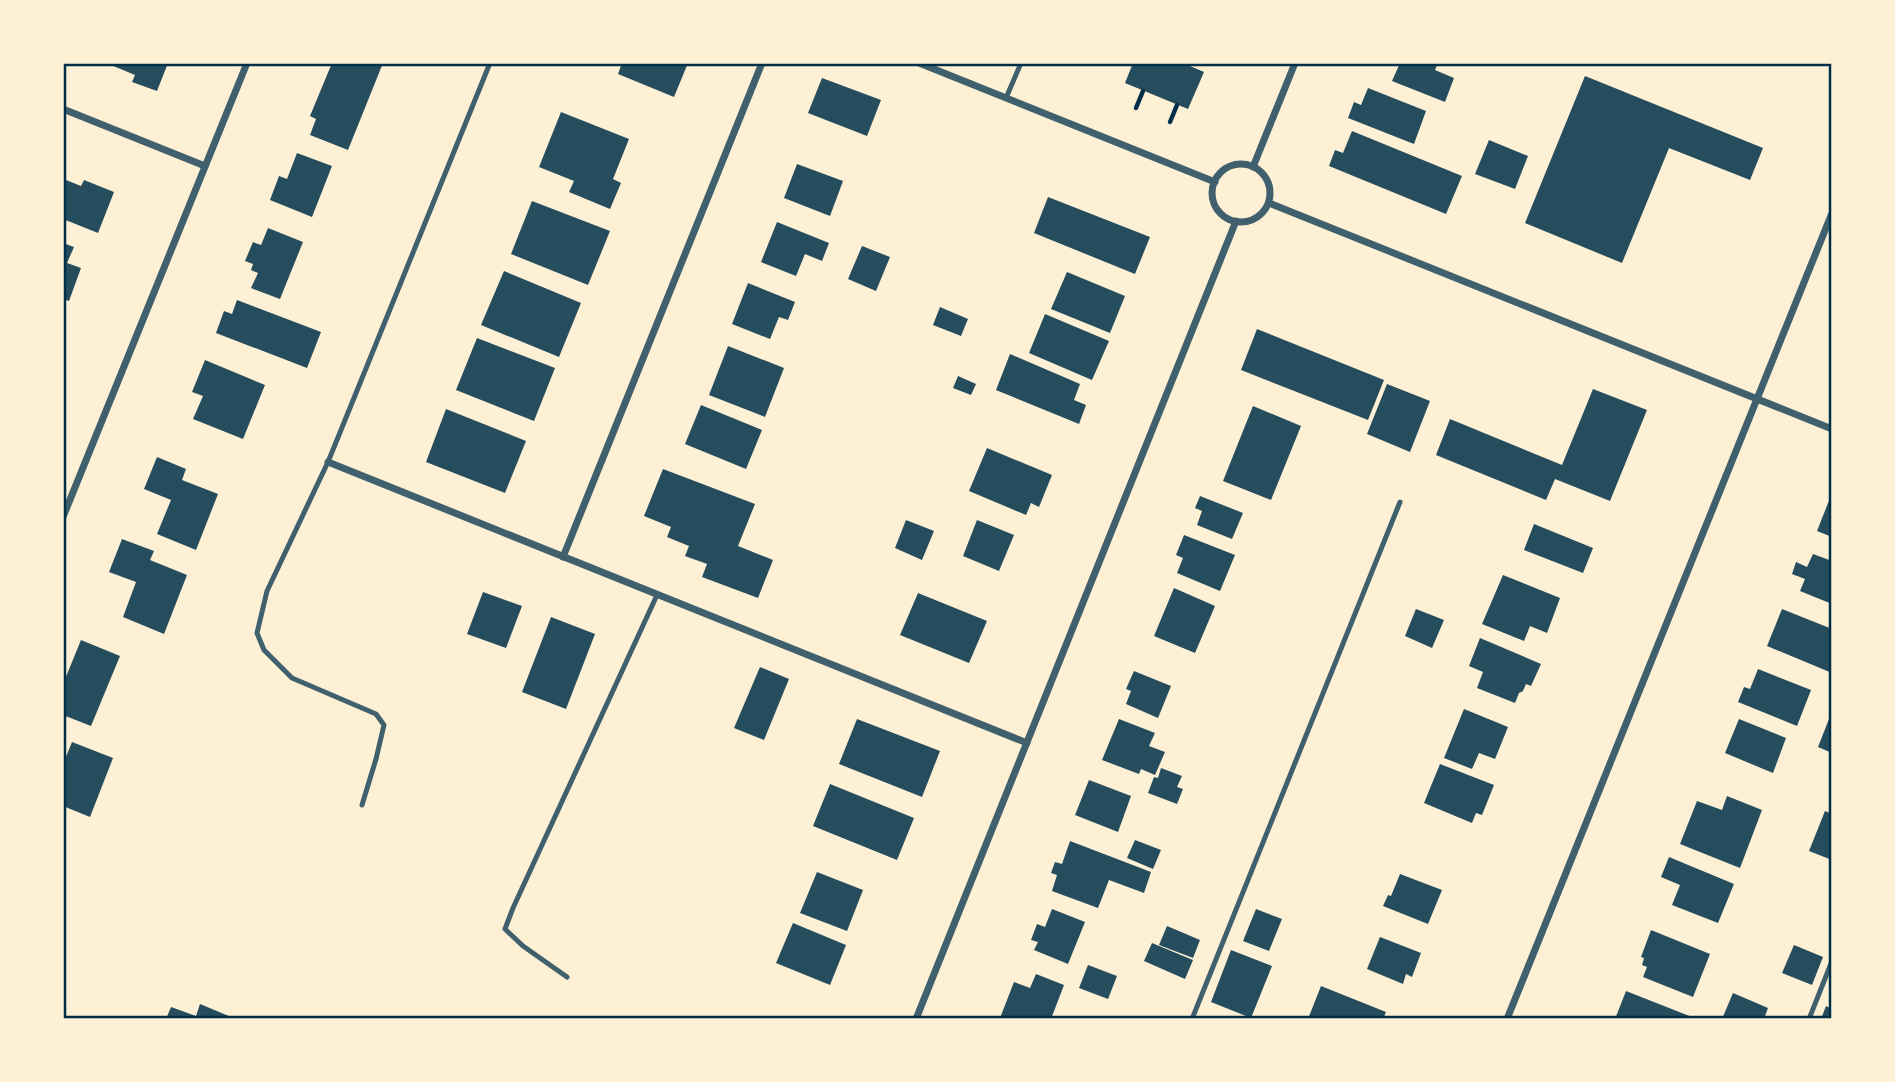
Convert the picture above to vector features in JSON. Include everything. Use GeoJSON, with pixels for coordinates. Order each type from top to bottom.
{"type":"FeatureCollection","features":[{"type":"Feature","properties":{"kind":"street"},"geometry":{"type":"LineString","coordinates":[[63,517],[247,63]]}},
{"type":"Feature","properties":{"kind":"street"},"geometry":{"type":"LineString","coordinates":[[563,557],[762,63]]}},
{"type":"Feature","properties":{"kind":"street"},"geometry":{"type":"LineString","coordinates":[[919,63],[1215,182]]}},
{"type":"Feature","properties":{"kind":"street"},"geometry":{"type":"LineString","coordinates":[[1253,167],[1295,63]]}},
{"type":"Feature","properties":{"kind":"street"},"geometry":{"type":"LineString","coordinates":[[63,109],[205,166]]}},
{"type":"Feature","properties":{"kind":"street"},"geometry":{"type":"LineString","coordinates":[[1240,164],[1253,167],[1265,177],[1269,185],[1269,203],[1264,212],[1248,222],[1231,220],[1216,206],[1213,197],[1215,182],[1231,167],[1240,164]]}},
{"type":"Feature","properties":{"kind":"street"},"geometry":{"type":"LineString","coordinates":[[1269,203],[1832,429]]}},
{"type":"Feature","properties":{"kind":"street"},"geometry":{"type":"LineString","coordinates":[[1507,1019],[1832,214]]}},
{"type":"Feature","properties":{"kind":"street"},"geometry":{"type":"LineString","coordinates":[[916,1019],[1236,221]]}},
{"type":"Feature","properties":{"kind":"street"},"geometry":{"type":"LineString","coordinates":[[328,462],[1027,743]]}},
{"type":"Feature","properties":{"kind":"lane"},"geometry":{"type":"LineString","coordinates":[[362,805],[384,725],[376,714],[292,678],[264,650],[257,632],[267,591],[328,462],[490,63]]}},
{"type":"Feature","properties":{"kind":"lane"},"geometry":{"type":"LineString","coordinates":[[1006,98],[1021,63]]}},
{"type":"Feature","properties":{"kind":"lane"},"geometry":{"type":"LineString","coordinates":[[1192,1019],[1400,502]]}},
{"type":"Feature","properties":{"kind":"lane"},"geometry":{"type":"LineString","coordinates":[[567,977],[523,946],[505,929],[657,595]]}},
{"type":"Feature","properties":{"kind":"lane"},"geometry":{"type":"LineString","coordinates":[[1809,1019],[1832,961]]}},
{"type":"Feature","properties":{"kind":"path"},"geometry":{"type":"LineString","coordinates":[[1136,108],[1143,91]]}},
{"type":"Feature","properties":{"kind":"path"},"geometry":{"type":"LineString","coordinates":[[1170,122],[1177,105]]}},
{"type":"Feature","properties":{"kind":"building"},"geometry":{"type":"Polygon","coordinates":[[[106,63],[168,63],[157,91],[132,82],[135,75],[106,63]]]}},
{"type":"Feature","properties":{"kind":"building"},"geometry":{"type":"Polygon","coordinates":[[[332,63],[383,63],[348,150],[310,135],[316,119],[310,116],[332,63]]]}},
{"type":"Feature","properties":{"kind":"building"},"geometry":{"type":"Polygon","coordinates":[[[622,63],[688,63],[674,97],[618,74],[622,63]]]}},
{"type":"Feature","properties":{"kind":"building"},"geometry":{"type":"Polygon","coordinates":[[[1133,63],[1183,63],[1204,72],[1188,109],[1125,83],[1133,63]]]}},
{"type":"Feature","properties":{"kind":"building"},"geometry":{"type":"Polygon","coordinates":[[[1400,63],[1438,63],[1435,70],[1454,78],[1445,102],[1392,81],[1400,63]]]}},
{"type":"Feature","properties":{"kind":"building"},"geometry":{"type":"Polygon","coordinates":[[[1585,76],[1763,148],[1750,180],[1669,148],[1622,263],[1525,223],[1585,76]]]}},
{"type":"Feature","properties":{"kind":"building"},"geometry":{"type":"Polygon","coordinates":[[[822,78],[881,100],[867,136],[808,113],[822,78]]]}},
{"type":"Feature","properties":{"kind":"building"},"geometry":{"type":"Polygon","coordinates":[[[1368,88],[1426,111],[1414,144],[1348,118],[1354,102],[1361,105],[1368,88]]]}},
{"type":"Feature","properties":{"kind":"building"},"geometry":{"type":"Polygon","coordinates":[[[561,112],[629,139],[613,179],[621,183],[610,209],[569,192],[574,181],[539,167],[561,112]]]}},
{"type":"Feature","properties":{"kind":"building"},"geometry":{"type":"Polygon","coordinates":[[[1352,131],[1462,176],[1446,214],[1329,166],[1335,150],[1343,153],[1352,131]]]}},
{"type":"Feature","properties":{"kind":"building"},"geometry":{"type":"Polygon","coordinates":[[[1489,140],[1528,156],[1515,189],[1475,174],[1489,140]]]}},
{"type":"Feature","properties":{"kind":"building"},"geometry":{"type":"Polygon","coordinates":[[[297,153],[332,166],[312,217],[270,200],[279,176],[287,179],[297,153]]]}},
{"type":"Feature","properties":{"kind":"building"},"geometry":{"type":"Polygon","coordinates":[[[797,164],[843,181],[830,216],[784,198],[797,164]]]}},
{"type":"Feature","properties":{"kind":"building"},"geometry":{"type":"Polygon","coordinates":[[[66,180],[81,186],[84,180],[114,192],[98,233],[63,219],[63,184],[66,180]]]}},
{"type":"Feature","properties":{"kind":"building"},"geometry":{"type":"Polygon","coordinates":[[[1048,197],[1150,237],[1135,274],[1034,233],[1048,197]]]}},
{"type":"Feature","properties":{"kind":"building"},"geometry":{"type":"Polygon","coordinates":[[[532,201],[610,231],[588,285],[511,254],[532,201]]]}},
{"type":"Feature","properties":{"kind":"building"},"geometry":{"type":"Polygon","coordinates":[[[777,222],[829,243],[822,261],[805,254],[796,276],[761,262],[777,222]]]}},
{"type":"Feature","properties":{"kind":"building"},"geometry":{"type":"Polygon","coordinates":[[[268,228],[303,242],[280,299],[251,288],[258,273],[251,270],[253,264],[245,261],[253,242],[261,245],[268,228]]]}},
{"type":"Feature","properties":{"kind":"building"},"geometry":{"type":"Polygon","coordinates":[[[63,243],[74,247],[67,263],[81,268],[69,301],[63,299],[63,243]]]}},
{"type":"Feature","properties":{"kind":"building"},"geometry":{"type":"Polygon","coordinates":[[[862,246],[890,257],[876,291],[848,279],[862,246]]]}},
{"type":"Feature","properties":{"kind":"building"},"geometry":{"type":"Polygon","coordinates":[[[504,271],[581,303],[559,357],[481,325],[504,271]]]}},
{"type":"Feature","properties":{"kind":"building"},"geometry":{"type":"Polygon","coordinates":[[[1067,272],[1125,296],[1110,333],[1051,309],[1067,272]]]}},
{"type":"Feature","properties":{"kind":"building"},"geometry":{"type":"Polygon","coordinates":[[[748,283],[795,302],[788,320],[779,317],[770,339],[732,324],[748,283]]]}},
{"type":"Feature","properties":{"kind":"building"},"geometry":{"type":"Polygon","coordinates":[[[237,300],[321,332],[307,368],[216,333],[224,311],[232,314],[237,300]]]}},
{"type":"Feature","properties":{"kind":"building"},"geometry":{"type":"Polygon","coordinates":[[[940,307],[968,319],[961,336],[933,325],[940,307]]]}},
{"type":"Feature","properties":{"kind":"building"},"geometry":{"type":"Polygon","coordinates":[[[1045,314],[1109,341],[1092,380],[1029,353],[1045,314]]]}},
{"type":"Feature","properties":{"kind":"building"},"geometry":{"type":"Polygon","coordinates":[[[1257,329],[1384,380],[1368,420],[1241,370],[1257,329]]]}},
{"type":"Feature","properties":{"kind":"building"},"geometry":{"type":"Polygon","coordinates":[[[477,338],[555,368],[534,421],[456,390],[477,338]]]}},
{"type":"Feature","properties":{"kind":"building"},"geometry":{"type":"Polygon","coordinates":[[[728,346],[784,368],[765,417],[709,395],[728,346]]]}},
{"type":"Feature","properties":{"kind":"building"},"geometry":{"type":"Polygon","coordinates":[[[1010,354],[1080,384],[1074,400],[1086,405],[1079,424],[996,390],[1010,354]]]}},
{"type":"Feature","properties":{"kind":"building"},"geometry":{"type":"Polygon","coordinates":[[[205,360],[265,385],[243,439],[193,419],[203,396],[192,392],[205,360]]]}},
{"type":"Feature","properties":{"kind":"building"},"geometry":{"type":"Polygon","coordinates":[[[958,376],[976,384],[971,395],[953,388],[958,376]]]}},
{"type":"Feature","properties":{"kind":"building"},"geometry":{"type":"Polygon","coordinates":[[[1387,384],[1430,401],[1410,452],[1367,434],[1387,384]]]}},
{"type":"Feature","properties":{"kind":"building"},"geometry":{"type":"Polygon","coordinates":[[[1593,389],[1647,410],[1610,501],[1555,479],[1546,500],[1436,455],[1450,419],[1562,465],[1593,389]]]}},
{"type":"Feature","properties":{"kind":"building"},"geometry":{"type":"Polygon","coordinates":[[[701,405],[762,430],[746,469],[685,444],[701,405]]]}},
{"type":"Feature","properties":{"kind":"building"},"geometry":{"type":"Polygon","coordinates":[[[1253,406],[1301,426],[1271,500],[1223,481],[1253,406]]]}},
{"type":"Feature","properties":{"kind":"building"},"geometry":{"type":"Polygon","coordinates":[[[446,409],[526,441],[505,493],[426,462],[446,409]]]}},
{"type":"Feature","properties":{"kind":"building"},"geometry":{"type":"Polygon","coordinates":[[[987,448],[1052,475],[1039,507],[1031,503],[1026,515],[969,491],[987,448]]]}},
{"type":"Feature","properties":{"kind":"building"},"geometry":{"type":"Polygon","coordinates":[[[157,457],[186,469],[182,480],[218,494],[196,550],[157,534],[171,500],[144,489],[157,457]]]}},
{"type":"Feature","properties":{"kind":"building"},"geometry":{"type":"Polygon","coordinates":[[[663,469],[755,504],[738,546],[773,560],[758,598],[702,577],[707,564],[685,556],[689,546],[667,537],[671,527],[644,516],[663,469]]]}},
{"type":"Feature","properties":{"kind":"building"},"geometry":{"type":"Polygon","coordinates":[[[1832,493],[1832,537],[1817,531],[1832,493]]]}},
{"type":"Feature","properties":{"kind":"building"},"geometry":{"type":"Polygon","coordinates":[[[1200,496],[1243,513],[1232,539],[1197,525],[1202,511],[1195,508],[1200,496]]]}},
{"type":"Feature","properties":{"kind":"building"},"geometry":{"type":"Polygon","coordinates":[[[906,520],[934,531],[922,560],[895,548],[906,520]]]}},
{"type":"Feature","properties":{"kind":"building"},"geometry":{"type":"Polygon","coordinates":[[[977,520],[1014,535],[999,571],[963,556],[977,520]]]}},
{"type":"Feature","properties":{"kind":"building"},"geometry":{"type":"Polygon","coordinates":[[[1534,524],[1593,548],[1583,573],[1524,550],[1534,524]]]}},
{"type":"Feature","properties":{"kind":"building"},"geometry":{"type":"Polygon","coordinates":[[[1184,535],[1235,555],[1220,591],[1177,573],[1183,558],[1176,555],[1184,535]]]}},
{"type":"Feature","properties":{"kind":"building"},"geometry":{"type":"Polygon","coordinates":[[[122,539],[154,551],[150,560],[187,575],[164,634],[123,617],[136,582],[109,572],[122,539]]]}},
{"type":"Feature","properties":{"kind":"building"},"geometry":{"type":"Polygon","coordinates":[[[1813,554],[1832,561],[1832,604],[1800,591],[1805,579],[1792,574],[1796,562],[1807,567],[1813,554]]]}},
{"type":"Feature","properties":{"kind":"building"},"geometry":{"type":"Polygon","coordinates":[[[1503,575],[1560,598],[1547,633],[1530,626],[1524,641],[1482,624],[1503,575]]]}},
{"type":"Feature","properties":{"kind":"building"},"geometry":{"type":"Polygon","coordinates":[[[1174,588],[1215,606],[1195,653],[1154,636],[1174,588]]]}},
{"type":"Feature","properties":{"kind":"building"},"geometry":{"type":"Polygon","coordinates":[[[483,592],[522,606],[506,648],[467,634],[483,592]]]}},
{"type":"Feature","properties":{"kind":"building"},"geometry":{"type":"Polygon","coordinates":[[[918,593],[987,621],[969,663],[900,635],[918,593]]]}},
{"type":"Feature","properties":{"kind":"building"},"geometry":{"type":"Polygon","coordinates":[[[1416,609],[1444,620],[1432,648],[1405,636],[1416,609]]]}},
{"type":"Feature","properties":{"kind":"building"},"geometry":{"type":"Polygon","coordinates":[[[1782,609],[1832,629],[1832,673],[1767,646],[1782,609]]]}},
{"type":"Feature","properties":{"kind":"building"},"geometry":{"type":"Polygon","coordinates":[[[551,617],[595,634],[566,709],[522,692],[551,617]]]}},
{"type":"Feature","properties":{"kind":"building"},"geometry":{"type":"Polygon","coordinates":[[[1480,638],[1541,664],[1531,686],[1526,684],[1515,703],[1477,688],[1483,672],[1469,666],[1480,638]]]}},
{"type":"Feature","properties":{"kind":"building"},"geometry":{"type":"Polygon","coordinates":[[[81,640],[120,656],[91,726],[63,715],[63,684],[81,640]]]}},
{"type":"Feature","properties":{"kind":"building"},"geometry":{"type":"Polygon","coordinates":[[[760,667],[789,679],[764,740],[734,728],[760,667]]]}},
{"type":"Feature","properties":{"kind":"building"},"geometry":{"type":"Polygon","coordinates":[[[1758,669],[1811,690],[1797,726],[1738,702],[1744,687],[1750,689],[1758,669]]]}},
{"type":"Feature","properties":{"kind":"building"},"geometry":{"type":"Polygon","coordinates":[[[1134,671],[1171,686],[1158,718],[1126,704],[1131,691],[1126,689],[1134,671]]]}},
{"type":"Feature","properties":{"kind":"building"},"geometry":{"type":"Polygon","coordinates":[[[1464,709],[1508,727],[1495,759],[1479,753],[1472,769],[1444,758],[1464,709]]]}},
{"type":"Feature","properties":{"kind":"building"},"geometry":{"type":"Polygon","coordinates":[[[857,719],[940,751],[922,797],[839,764],[857,719]]]}},
{"type":"Feature","properties":{"kind":"building"},"geometry":{"type":"Polygon","coordinates":[[[1119,719],[1155,733],[1149,746],[1165,752],[1155,775],[1141,769],[1139,774],[1102,760],[1119,719]]]}},
{"type":"Feature","properties":{"kind":"building"},"geometry":{"type":"Polygon","coordinates":[[[1739,719],[1786,738],[1773,773],[1725,753],[1739,719]]]}},
{"type":"Feature","properties":{"kind":"building"},"geometry":{"type":"Polygon","coordinates":[[[1829,719],[1832,720],[1832,753],[1818,747],[1829,719]]]}},
{"type":"Feature","properties":{"kind":"building"},"geometry":{"type":"Polygon","coordinates":[[[72,742],[113,758],[90,817],[63,806],[63,764],[72,742]]]}},
{"type":"Feature","properties":{"kind":"building"},"geometry":{"type":"Polygon","coordinates":[[[1440,764],[1494,785],[1482,815],[1476,813],[1472,823],[1424,803],[1440,764]]]}},
{"type":"Feature","properties":{"kind":"building"},"geometry":{"type":"Polygon","coordinates":[[[1161,768],[1182,776],[1177,787],[1183,789],[1177,804],[1148,793],[1161,768]]]}},
{"type":"Feature","properties":{"kind":"building"},"geometry":{"type":"Polygon","coordinates":[[[1089,780],[1131,796],[1118,832],[1075,815],[1089,780]]]}},
{"type":"Feature","properties":{"kind":"building"},"geometry":{"type":"Polygon","coordinates":[[[830,784],[914,818],[897,860],[813,826],[830,784]]]}},
{"type":"Feature","properties":{"kind":"building"},"geometry":{"type":"Polygon","coordinates":[[[1727,796],[1762,810],[1740,868],[1680,844],[1697,801],[1722,810],[1727,796]]]}},
{"type":"Feature","properties":{"kind":"building"},"geometry":{"type":"Polygon","coordinates":[[[1825,811],[1832,814],[1832,860],[1809,851],[1825,811]]]}},
{"type":"Feature","properties":{"kind":"building"},"geometry":{"type":"Polygon","coordinates":[[[1135,840],[1161,850],[1153,869],[1127,858],[1135,840]]]}},
{"type":"Feature","properties":{"kind":"building"},"geometry":{"type":"Polygon","coordinates":[[[1070,841],[1151,872],[1144,893],[1109,880],[1098,908],[1052,891],[1057,875],[1051,873],[1055,862],[1062,864],[1070,841]]]}},
{"type":"Feature","properties":{"kind":"building"},"geometry":{"type":"Polygon","coordinates":[[[1669,857],[1734,884],[1718,923],[1672,905],[1680,885],[1661,877],[1669,857]]]}},
{"type":"Feature","properties":{"kind":"building"},"geometry":{"type":"Polygon","coordinates":[[[817,872],[863,890],[847,931],[800,913],[817,872]]]}},
{"type":"Feature","properties":{"kind":"building"},"geometry":{"type":"Polygon","coordinates":[[[1400,874],[1442,890],[1428,924],[1383,906],[1388,895],[1391,896],[1400,874]]]}},
{"type":"Feature","properties":{"kind":"building"},"geometry":{"type":"Polygon","coordinates":[[[1052,909],[1085,922],[1068,964],[1034,950],[1038,942],[1031,940],[1037,924],[1045,927],[1052,909]]]}},
{"type":"Feature","properties":{"kind":"building"},"geometry":{"type":"Polygon","coordinates":[[[1256,909],[1282,919],[1269,951],[1243,941],[1256,909]]]}},
{"type":"Feature","properties":{"kind":"building"},"geometry":{"type":"Polygon","coordinates":[[[793,923],[846,945],[830,985],[776,963],[793,923]]]}},
{"type":"Feature","properties":{"kind":"building"},"geometry":{"type":"Polygon","coordinates":[[[1167,926],[1200,940],[1193,958],[1159,945],[1167,926]]]}},
{"type":"Feature","properties":{"kind":"building"},"geometry":{"type":"Polygon","coordinates":[[[1651,930],[1710,954],[1693,997],[1643,977],[1647,967],[1642,965],[1644,958],[1641,957],[1651,930]]]}},
{"type":"Feature","properties":{"kind":"building"},"geometry":{"type":"Polygon","coordinates":[[[1380,937],[1421,953],[1412,977],[1406,974],[1403,984],[1367,969],[1380,937]]]}},
{"type":"Feature","properties":{"kind":"building"},"geometry":{"type":"Polygon","coordinates":[[[1152,943],[1193,960],[1185,979],[1144,961],[1152,943]]]}},
{"type":"Feature","properties":{"kind":"building"},"geometry":{"type":"Polygon","coordinates":[[[1794,945],[1823,957],[1812,985],[1782,973],[1794,945]]]}},
{"type":"Feature","properties":{"kind":"building"},"geometry":{"type":"Polygon","coordinates":[[[1231,950],[1272,966],[1251,1018],[1211,1002],[1231,950]]]}},
{"type":"Feature","properties":{"kind":"building"},"geometry":{"type":"Polygon","coordinates":[[[1088,965],[1117,976],[1108,999],[1079,988],[1088,965]]]}},
{"type":"Feature","properties":{"kind":"building"},"geometry":{"type":"Polygon","coordinates":[[[1036,974],[1064,985],[1051,1019],[1000,1018],[1014,982],[1030,988],[1036,974]]]}},
{"type":"Feature","properties":{"kind":"building"},"geometry":{"type":"Polygon","coordinates":[[[1321,986],[1386,1012],[1383,1019],[1308,1019],[1321,986]]]}},
{"type":"Feature","properties":{"kind":"building"},"geometry":{"type":"Polygon","coordinates":[[[1626,991],[1697,1019],[1615,1019],[1626,991]]]}},
{"type":"Feature","properties":{"kind":"building"},"geometry":{"type":"Polygon","coordinates":[[[1733,993],[1768,1008],[1764,1019],[1722,1019],[1733,993]]]}},
{"type":"Feature","properties":{"kind":"building"},"geometry":{"type":"Polygon","coordinates":[[[200,1004],[236,1019],[166,1019],[171,1007],[196,1016],[200,1004]]]}},
{"type":"Feature","properties":{"kind":"building"},"geometry":{"type":"Polygon","coordinates":[[[1826,1006],[1832,1009],[1832,1019],[1821,1019],[1826,1006]]]}}]}
